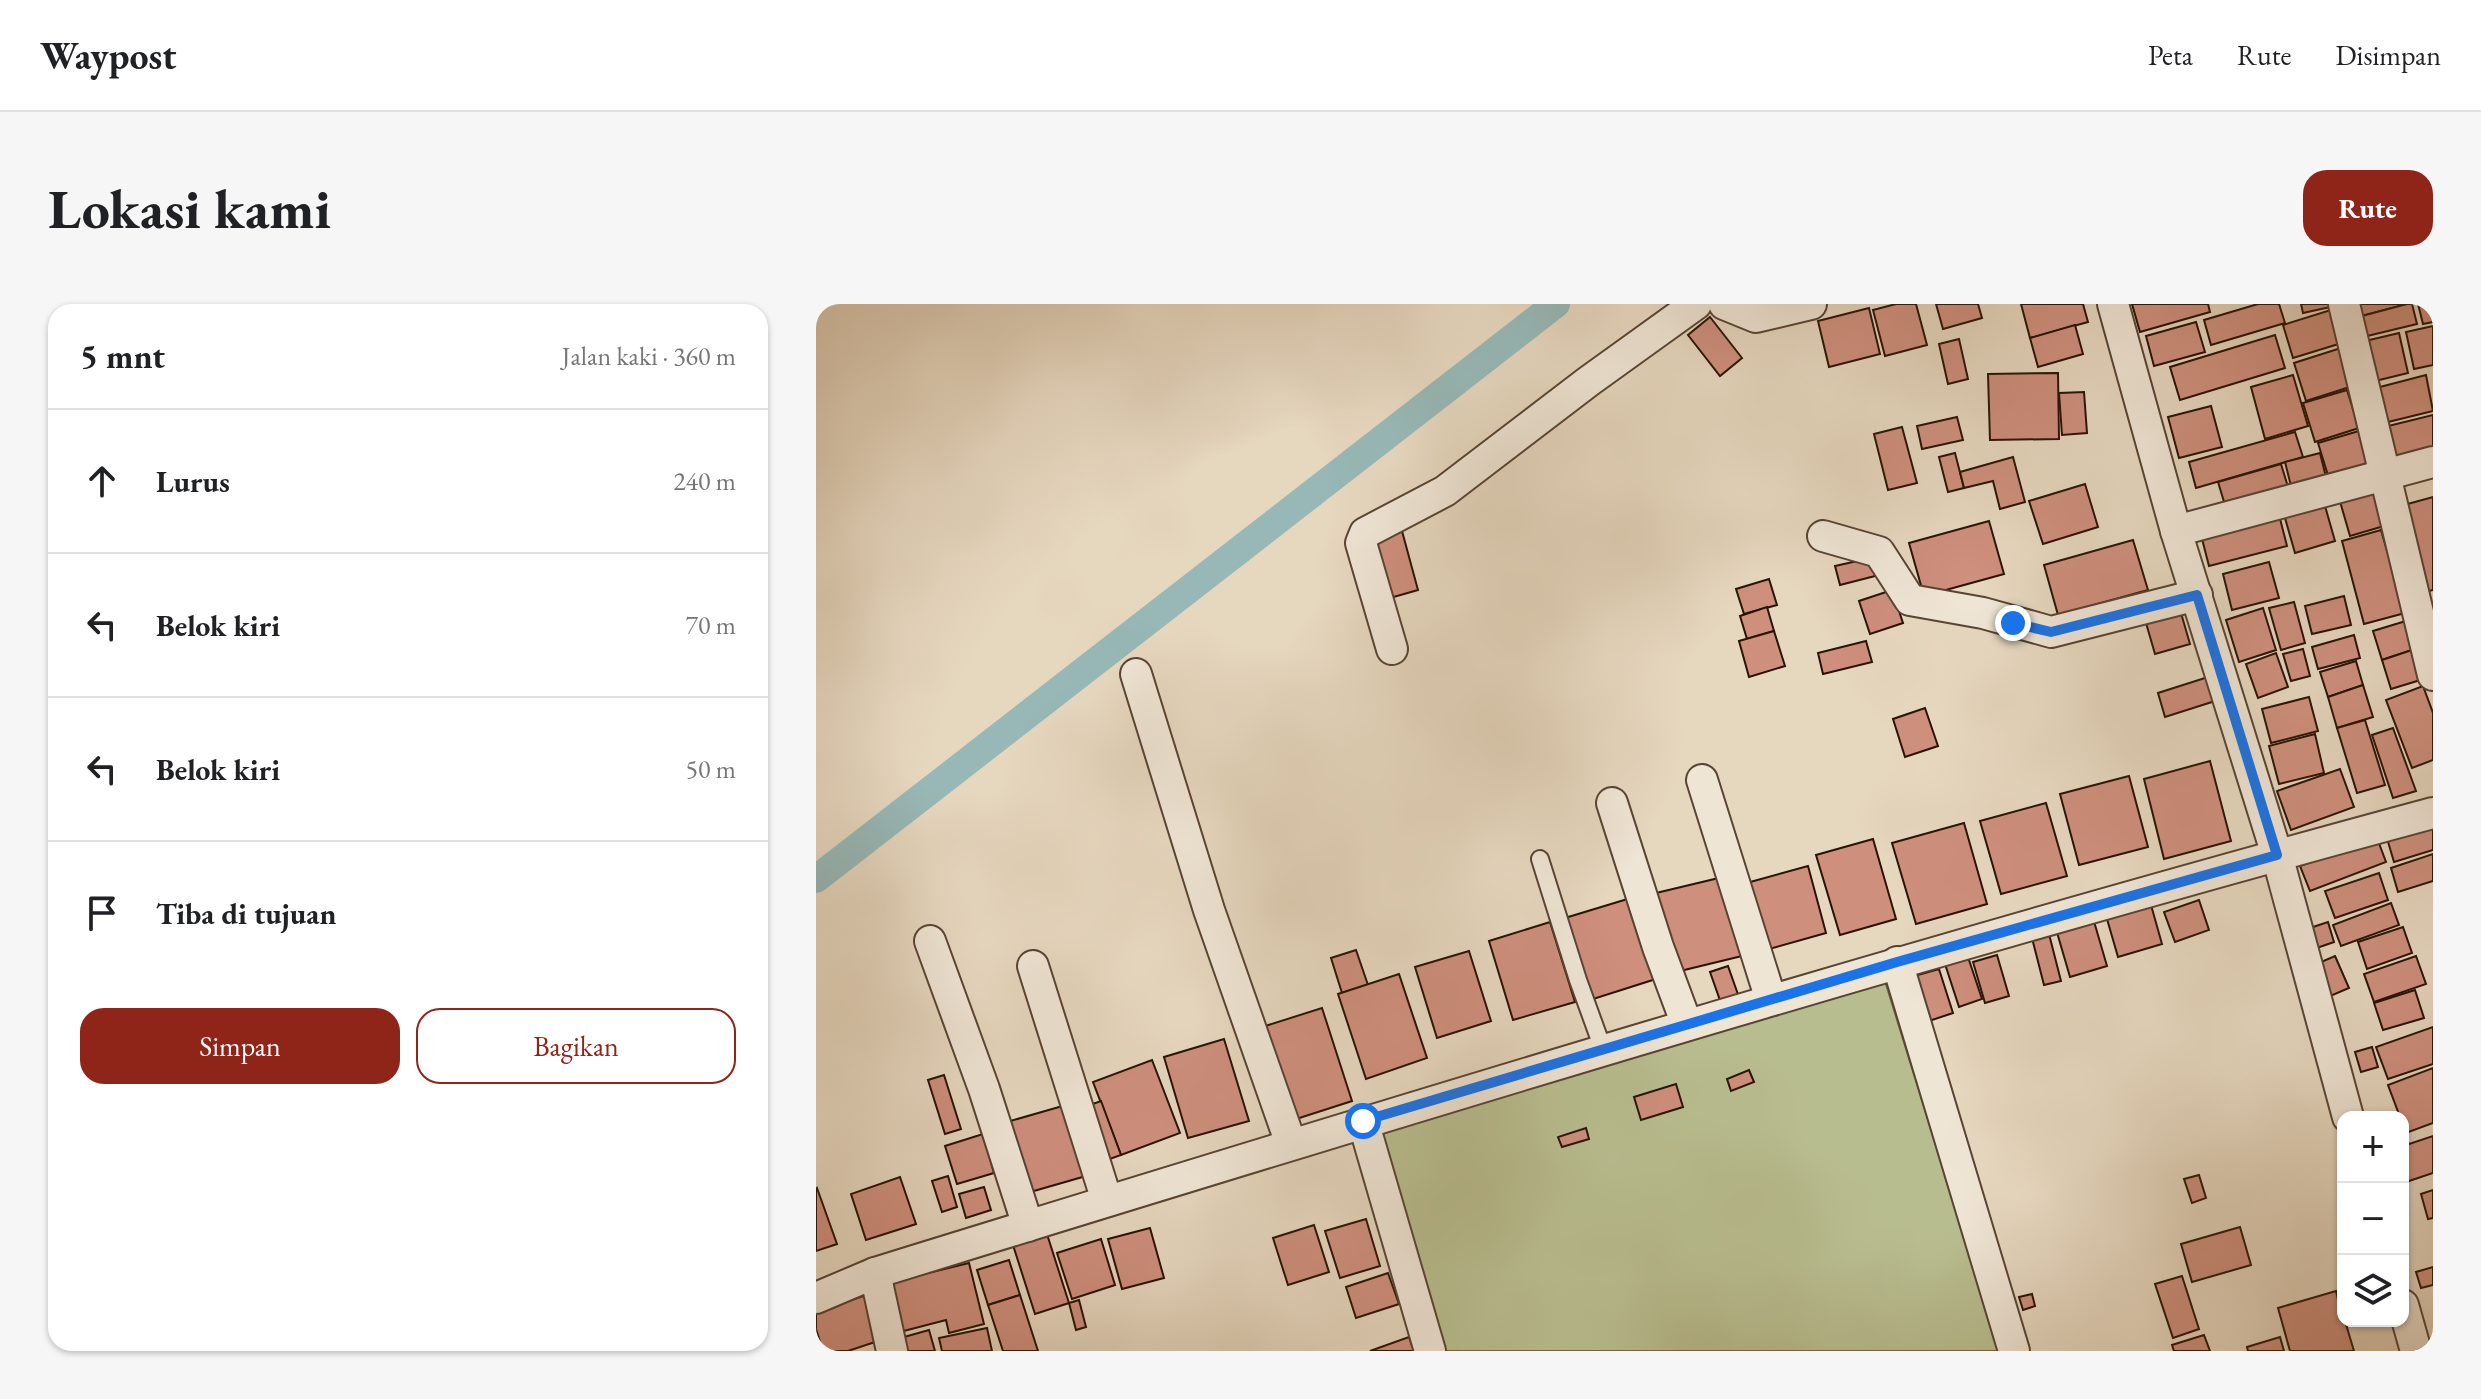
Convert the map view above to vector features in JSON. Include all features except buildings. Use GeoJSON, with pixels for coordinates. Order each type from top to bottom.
{"type":"FeatureCollection","features":[{"type":"Feature","properties":{"kind":"street"},"geometry":{"type":"LineString","coordinates":[[1392,649],[1361,543],[1365,533],[1445,491],[1696,304]]}},
{"type":"Feature","properties":{"kind":"street"},"geometry":{"type":"LineString","coordinates":[[1724,304],[1756,317],[1811,304]]}},
{"type":"Feature","properties":{"kind":"street"},"geometry":{"type":"LineString","coordinates":[[2113,304],[2176,531],[2277,855],[2346,1111]]}},
{"type":"Feature","properties":{"kind":"street"},"geometry":{"type":"LineString","coordinates":[[2344,304],[2433,675]]}},
{"type":"Feature","properties":{"kind":"street"},"geometry":{"type":"LineString","coordinates":[[2176,531],[2433,462]]}},
{"type":"Feature","properties":{"kind":"street"},"geometry":{"type":"LineString","coordinates":[[1823,536],[1879,552],[1910,600],[1983,613],[2051,632],[2197,595]]}},
{"type":"Feature","properties":{"kind":"street"},"geometry":{"type":"LineString","coordinates":[[1136,674],[1209,910],[1291,1144]]}},
{"type":"Feature","properties":{"kind":"street"},"geometry":{"type":"LineString","coordinates":[[1702,780],[1771,1000]]}},
{"type":"Feature","properties":{"kind":"street"},"geometry":{"type":"LineString","coordinates":[[1612,803],[1658,947],[1687,1025]]}},
{"type":"Feature","properties":{"kind":"street"},"geometry":{"type":"LineString","coordinates":[[816,1298],[875,1273],[1603,1049],[1897,962],[2433,813]]}},
{"type":"Feature","properties":{"kind":"street"},"geometry":{"type":"LineString","coordinates":[[930,941],[984,1089],[1028,1226]]}},
{"type":"Feature","properties":{"kind":"street"},"geometry":{"type":"LineString","coordinates":[[1897,962],[2014,1351]]}},
{"type":"Feature","properties":{"kind":"street"},"geometry":{"type":"LineString","coordinates":[[1033,966],[1107,1201]]}},
{"type":"Feature","properties":{"kind":"street"},"geometry":{"type":"LineString","coordinates":[[1363,1121],[1430,1351]]}},
{"type":"Feature","properties":{"kind":"street"},"geometry":{"type":"LineString","coordinates":[[875,1273],[892,1351]]}},
{"type":"Feature","properties":{"kind":"street"},"geometry":{"type":"LineString","coordinates":[[2409,1326],[2416,1351]]}},
{"type":"Feature","properties":{"kind":"lane"},"geometry":{"type":"LineString","coordinates":[[1540,859],[1603,1049]]}},
{"type":"Feature","properties":{"kind":"green space"},"geometry":{"type":"Polygon","coordinates":[[[1885,981],[2000,1351],[1445,1351],[1376,1129],[1885,981]]]}},
{"type":"Feature","properties":{"kind":"waterway"},"geometry":{"type":"LineString","coordinates":[[816,879],[1556,304]]}},
{"type":"Feature","properties":{"kind":"route"},"geometry":{"type":"LineString","coordinates":[[1363,1121],[1897,962],[2277,855],[2197,595],[2051,632],[2013,623]]}}]}
